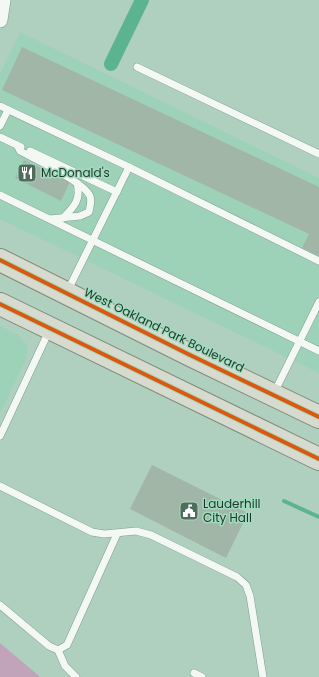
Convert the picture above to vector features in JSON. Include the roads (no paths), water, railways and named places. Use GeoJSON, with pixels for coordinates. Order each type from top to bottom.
{"type":"FeatureCollection","features":[{"type":"Feature","properties":{"kind":"main road","name":"West Oakland Park Boulevard"},"geometry":{"type":"LineString","coordinates":[[0,260],[66,294],[319,417]]}},
{"type":"Feature","properties":{"kind":"main road"},"geometry":{"type":"LineString","coordinates":[[0,304],[319,459]]}},
{"type":"Feature","properties":{"kind":"street"},"geometry":{"type":"LineString","coordinates":[[0,20],[3,0]]}},
{"type":"Feature","properties":{"kind":"lane"},"geometry":{"type":"LineString","coordinates":[[137,66],[319,154]]}},
{"type":"Feature","properties":{"kind":"lane"},"geometry":{"type":"LineString","coordinates":[[0,106],[129,167],[319,261]]}},
{"type":"Feature","properties":{"kind":"lane"},"geometry":{"type":"LineString","coordinates":[[0,126],[8,110]]}},
{"type":"Feature","properties":{"kind":"lane"},"geometry":{"type":"LineString","coordinates":[[0,137],[117,192]]}},
{"type":"Feature","properties":{"kind":"lane"},"geometry":{"type":"LineString","coordinates":[[17,145],[20,151],[82,186],[90,196],[91,203],[89,212],[80,216],[49,219]]}},
{"type":"Feature","properties":{"kind":"lane"},"geometry":{"type":"LineString","coordinates":[[66,294],[129,167]]}},
{"type":"Feature","properties":{"kind":"lane"},"geometry":{"type":"LineString","coordinates":[[63,218],[75,206],[79,198],[77,183]]}},
{"type":"Feature","properties":{"kind":"lane"},"geometry":{"type":"LineString","coordinates":[[0,195],[319,351]]}},
{"type":"Feature","properties":{"kind":"lane"},"geometry":{"type":"LineString","coordinates":[[273,394],[319,302]]}},
{"type":"Feature","properties":{"kind":"lane"},"geometry":{"type":"LineString","coordinates":[[0,436],[50,328]]}},
{"type":"Feature","properties":{"kind":"lane"},"geometry":{"type":"LineString","coordinates":[[0,486],[92,532],[117,534],[136,531],[151,535],[237,577],[246,585],[250,596],[263,677]]}},
{"type":"Feature","properties":{"kind":"lane"},"geometry":{"type":"LineString","coordinates":[[58,650],[67,645],[117,534]]}},
{"type":"Feature","properties":{"kind":"lane"},"geometry":{"type":"LineString","coordinates":[[0,605],[49,646],[58,650],[65,666],[76,677]]}},
{"type":"Feature","properties":{"kind":"lane"},"geometry":{"type":"LineString","coordinates":[[194,673],[202,677]]}},
{"type":"Feature","properties":{"kind":"waterway"},"geometry":{"type":"LineString","coordinates":[[111,64],[142,0]]}},
{"type":"Feature","properties":{"kind":"waterway"},"geometry":{"type":"LineString","coordinates":[[284,501],[319,517]]}},
{"type":"Feature","properties":{"kind":"place","name":"McDonald's"},"geometry":{"type":"Point","coordinates":[27,173]}},
{"type":"Feature","properties":{"kind":"place","name":"Lauderhill City Hall"},"geometry":{"type":"Point","coordinates":[189,511]}}]}
